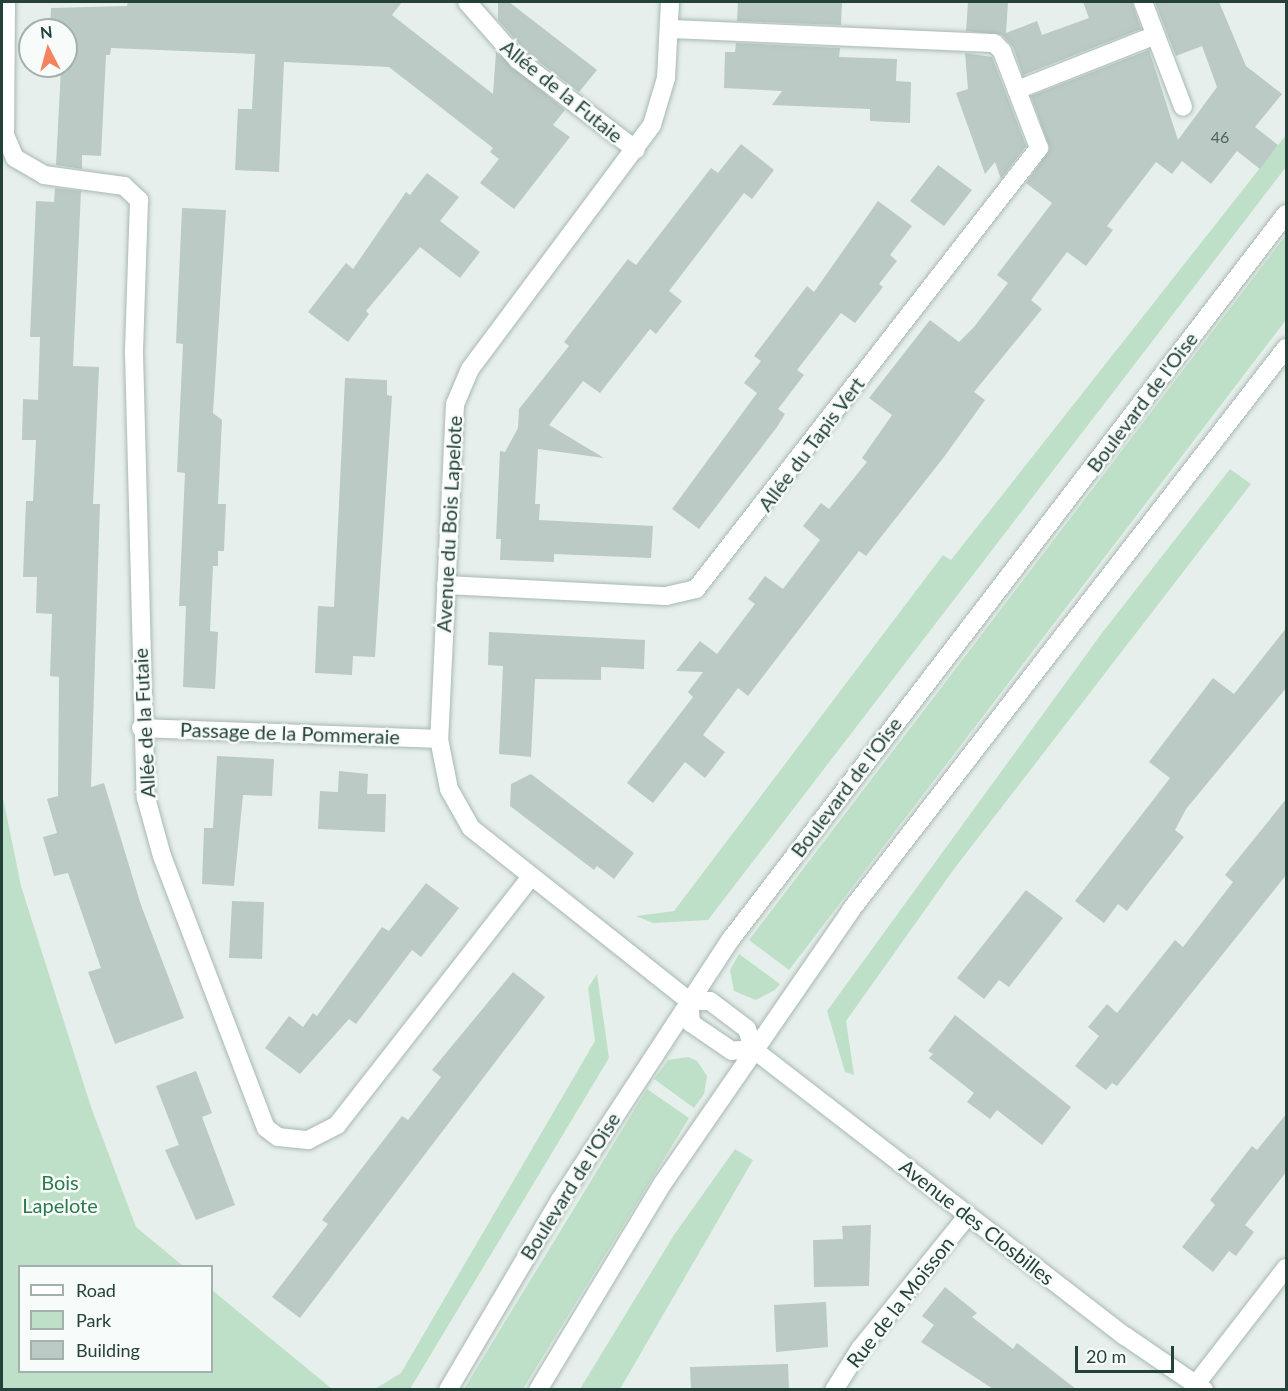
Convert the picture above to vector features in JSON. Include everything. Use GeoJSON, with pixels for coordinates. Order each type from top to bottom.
{"type":"FeatureCollection","features":[{"type":"Feature","properties":{"kind":"street","name":"Allée de la Futaie"},"geometry":{"type":"LineString","coordinates":[[6,2],[5,135],[10,152],[24,167],[44,175],[124,186],[136,194],[140,207],[134,353],[141,728],[146,798],[162,855],[255,1109],[266,1128],[278,1137],[308,1140],[337,1125],[531,877]]}},
{"type":"Feature","properties":{"kind":"street","name":"Allée de la Futaie"},"geometry":{"type":"LineString","coordinates":[[467,2],[518,60],[636,150]]}},
{"type":"Feature","properties":{"kind":"street","name":"Avenue du Bois Lapelote"},"geometry":{"type":"LineString","coordinates":[[670,2],[660,111],[636,150],[461,387],[452,419],[439,739],[449,789],[471,828],[688,1001]]}},
{"type":"Feature","properties":{"kind":"street"},"geometry":{"type":"LineString","coordinates":[[1143,2],[1183,107]]}},
{"type":"Feature","properties":{"kind":"street","name":"Allée du Tapis Vert"},"geometry":{"type":"LineString","coordinates":[[446,585],[666,596],[701,585],[1037,152],[1037,140],[999,46],[988,42],[669,29]]}},
{"type":"Feature","properties":{"kind":"street"},"geometry":{"type":"LineString","coordinates":[[1017,90],[1156,35]]}},
{"type":"Feature","properties":{"kind":"street","name":"Boulevard de l'Oise"},"geometry":{"type":"LineString","coordinates":[[448,1389],[560,1200],[688,1001],[898,717],[1287,214]]}},
{"type":"Feature","properties":{"kind":"street"},"geometry":{"type":"LineString","coordinates":[[538,1389],[628,1237],[753,1049],[941,790],[1287,348]]}},
{"type":"Feature","properties":{"kind":"street","name":"Passage de la Pommeraie"},"geometry":{"type":"LineString","coordinates":[[141,728],[439,739]]}},
{"type":"Feature","properties":{"kind":"street"},"geometry":{"type":"LineString","coordinates":[[688,1001],[710,1001],[747,1029],[753,1049],[732,1051],[691,1023],[688,1001]]}},
{"type":"Feature","properties":{"kind":"street","name":"Avenue des Closbilles"},"geometry":{"type":"LineString","coordinates":[[753,1049],[1125,1336],[1200,1387]]}},
{"type":"Feature","properties":{"kind":"street","name":"Rue de la Moisson"},"geometry":{"type":"LineString","coordinates":[[834,1389],[860,1349],[968,1215]]}},
{"type":"Feature","properties":{"kind":"street"},"geometry":{"type":"LineString","coordinates":[[1200,1387],[1287,1268]]}},
{"type":"Feature","properties":{"kind":"green space"},"geometry":{"type":"Polygon","coordinates":[[[1286,135],[1286,167],[708,920],[653,923],[636,916],[674,911],[943,555],[951,560],[1286,135]]]}},
{"type":"Feature","properties":{"kind":"green space"},"geometry":{"type":"Polygon","coordinates":[[[1286,235],[1286,320],[789,970],[749,940],[1286,235]]]}},
{"type":"Feature","properties":{"kind":"green space"},"geometry":{"type":"Polygon","coordinates":[[[1230,469],[1251,484],[954,869],[846,1021],[854,1075],[845,1072],[827,1011],[1102,633],[1230,469]]]}},
{"type":"Feature","properties":{"kind":"green space","name":"Bois Lapelote"},"geometry":{"type":"Polygon","coordinates":[[[2,793],[21,886],[91,1107],[136,1227],[182,1265],[18,1265],[18,1373],[213,1373],[213,1291],[332,1389],[2,1389],[2,793]]]}},
{"type":"Feature","properties":{"kind":"green space"},"geometry":{"type":"Polygon","coordinates":[[[739,954],[780,984],[775,990],[756,1000],[734,991],[730,970],[739,954]]]}},
{"type":"Feature","properties":{"kind":"green space"},"geometry":{"type":"Polygon","coordinates":[[[597,974],[609,1058],[410,1389],[375,1389],[401,1373],[595,1041],[588,988],[597,974]]]}},
{"type":"Feature","properties":{"kind":"green space"},"geometry":{"type":"Polygon","coordinates":[[[688,1057],[697,1061],[707,1076],[704,1094],[694,1108],[654,1079],[668,1060],[688,1057]]]}},
{"type":"Feature","properties":{"kind":"green space"},"geometry":{"type":"Polygon","coordinates":[[[647,1089],[689,1118],[523,1389],[464,1389],[647,1089]]]}},
{"type":"Feature","properties":{"kind":"green space"},"geometry":{"type":"Polygon","coordinates":[[[735,1149],[753,1160],[620,1389],[580,1389],[674,1235],[735,1149]]]}},
{"type":"Feature","properties":{"kind":"building"},"geometry":{"type":"Polygon","coordinates":[[[128,2],[402,2],[392,15],[493,94],[496,52],[565,110],[553,125],[570,137],[514,209],[480,183],[499,159],[490,152],[493,148],[389,67],[284,62],[279,172],[235,170],[238,109],[252,109],[255,54],[111,48],[110,55],[106,55],[101,156],[82,155],[82,169],[56,165],[60,78],[78,78],[78,18],[51,18],[51,8],[127,6],[128,2]]]}},
{"type":"Feature","properties":{"kind":"building"},"geometry":{"type":"Polygon","coordinates":[[[498,2],[509,2],[597,70],[579,92],[526,52],[498,20],[498,2]]]}},
{"type":"Feature","properties":{"kind":"building"},"geometry":{"type":"Polygon","coordinates":[[[738,2],[842,2],[841,25],[737,21],[738,2]]]}},
{"type":"Feature","properties":{"kind":"building"},"geometry":{"type":"Polygon","coordinates":[[[968,2],[1008,2],[1006,33],[1037,21],[1042,35],[1089,18],[1083,2],[1132,2],[1141,29],[1023,75],[1013,47],[1002,35],[966,31],[968,2]]]}},
{"type":"Feature","properties":{"kind":"building"},"geometry":{"type":"Polygon","coordinates":[[[1155,2],[1219,2],[1246,66],[1282,94],[1255,127],[1278,145],[1260,169],[1237,151],[1211,184],[1182,161],[1172,174],[1156,162],[1107,226],[1113,230],[1086,266],[1067,252],[1031,300],[1042,309],[974,392],[985,400],[944,457],[866,556],[859,551],[748,696],[738,688],[703,735],[725,752],[705,778],[685,762],[653,803],[627,783],[693,697],[688,692],[703,672],[676,671],[700,641],[717,654],[755,604],[748,599],[765,576],[783,589],[820,540],[803,526],[821,503],[829,509],[867,462],[862,458],[892,415],[869,398],[930,320],[959,342],[974,327],[1008,283],[997,275],[1052,203],[1026,183],[1050,149],[1031,96],[1149,50],[1178,140],[1217,87],[1202,46],[1176,56],[1155,2]]]}},
{"type":"Feature","properties":{"kind":"building"},"geometry":{"type":"Polygon","coordinates":[[[736,43],[840,48],[839,57],[897,59],[896,81],[911,82],[910,123],[870,121],[870,109],[772,105],[782,91],[724,88],[725,52],[735,52],[736,43]]]}},
{"type":"Feature","properties":{"kind":"building"},"geometry":{"type":"Polygon","coordinates":[[[965,53],[992,57],[1026,146],[1001,179],[995,162],[985,174],[956,93],[968,89],[965,53]]]}},
{"type":"Feature","properties":{"kind":"building"},"geometry":{"type":"Polygon","coordinates":[[[741,144],[774,170],[752,199],[744,193],[669,291],[682,301],[656,334],[650,329],[600,393],[583,381],[549,425],[604,458],[538,449],[535,504],[540,504],[539,520],[653,526],[651,558],[554,554],[554,562],[500,560],[501,539],[496,539],[500,451],[505,452],[518,428],[519,409],[569,346],[564,342],[628,259],[636,265],[711,168],[718,173],[741,144]]]}},
{"type":"Feature","properties":{"kind":"building"},"geometry":{"type":"Polygon","coordinates":[[[938,165],[972,190],[944,226],[910,201],[938,165]]]}},
{"type":"Feature","properties":{"kind":"building"},"geometry":{"type":"Polygon","coordinates":[[[427,173],[459,197],[440,221],[480,252],[460,278],[420,247],[366,311],[369,314],[348,342],[308,312],[346,263],[353,269],[406,192],[410,195],[427,173]]]}},
{"type":"Feature","properties":{"kind":"building"},"geometry":{"type":"Polygon","coordinates":[[[55,188],[81,191],[73,366],[99,367],[93,504],[100,504],[91,787],[104,783],[141,905],[184,1018],[115,1044],[88,972],[101,968],[68,873],[54,876],[43,837],[57,833],[47,799],[58,796],[59,677],[50,676],[52,614],[36,613],[37,577],[23,577],[26,501],[33,501],[36,440],[22,440],[23,399],[38,400],[40,337],[30,337],[36,201],[54,202],[55,188]]]}},
{"type":"Feature","properties":{"kind":"building"},"geometry":{"type":"Polygon","coordinates":[[[878,201],[912,226],[890,255],[897,261],[879,284],[883,287],[855,323],[841,313],[797,370],[804,375],[778,409],[785,414],[777,427],[699,529],[672,509],[757,393],[744,383],[761,361],[754,356],[807,286],[814,292],[878,201]]]}},
{"type":"Feature","properties":{"kind":"building"},"geometry":{"type":"Polygon","coordinates":[[[182,208],[226,210],[213,413],[222,420],[218,504],[226,504],[224,551],[218,551],[218,566],[213,566],[210,631],[218,632],[215,689],[183,687],[186,606],[179,606],[185,473],[177,472],[183,344],[176,343],[182,208]]]}},
{"type":"Feature","properties":{"kind":"building"},"geometry":{"type":"Polygon","coordinates":[[[345,378],[387,380],[387,395],[392,396],[375,657],[353,656],[352,675],[315,673],[318,606],[334,607],[345,378]]]}},
{"type":"Feature","properties":{"kind":"building"},"geometry":{"type":"Polygon","coordinates":[[[1287,627],[1287,687],[1186,809],[1175,830],[1184,837],[1127,911],[1118,904],[1104,923],[1075,901],[1170,778],[1149,762],[1213,678],[1234,694],[1287,627]]]}},
{"type":"Feature","properties":{"kind":"building"},"geometry":{"type":"Polygon","coordinates":[[[489,632],[645,640],[644,669],[601,667],[601,680],[535,679],[531,757],[499,754],[503,666],[488,665],[489,632]]]}},
{"type":"Feature","properties":{"kind":"building"},"geometry":{"type":"Polygon","coordinates":[[[217,756],[274,759],[272,796],[243,795],[234,886],[202,884],[204,828],[213,828],[217,756]]]}},
{"type":"Feature","properties":{"kind":"building"},"geometry":{"type":"Polygon","coordinates":[[[339,771],[368,774],[367,794],[386,794],[385,832],[318,829],[320,791],[338,792],[339,771]]]}},
{"type":"Feature","properties":{"kind":"building"},"geometry":{"type":"Polygon","coordinates":[[[531,774],[634,853],[614,879],[597,866],[594,870],[510,806],[511,784],[531,774]]]}},
{"type":"Feature","properties":{"kind":"building"},"geometry":{"type":"Polygon","coordinates":[[[1287,798],[1287,874],[1117,1086],[1112,1083],[1106,1090],[1075,1066],[1099,1036],[1088,1027],[1107,1004],[1117,1013],[1175,940],[1183,947],[1233,882],[1225,875],[1287,798]]]}},
{"type":"Feature","properties":{"kind":"building"},"geometry":{"type":"Polygon","coordinates":[[[426,883],[459,908],[421,957],[412,950],[356,1024],[349,1019],[300,1074],[265,1048],[289,1016],[303,1027],[313,1013],[317,1016],[382,927],[389,931],[426,883]]]}},
{"type":"Feature","properties":{"kind":"building"},"geometry":{"type":"Polygon","coordinates":[[[1026,890],[1063,918],[1009,987],[999,980],[984,999],[957,978],[1026,890]]]}},
{"type":"Feature","properties":{"kind":"building"},"geometry":{"type":"Polygon","coordinates":[[[232,901],[264,902],[262,959],[229,958],[232,901]]]}},
{"type":"Feature","properties":{"kind":"building"},"geometry":{"type":"Polygon","coordinates":[[[513,972],[545,997],[300,1318],[272,1297],[328,1224],[322,1220],[402,1116],[408,1120],[441,1077],[432,1070],[513,972]]]}},
{"type":"Feature","properties":{"kind":"building"},"geometry":{"type":"Polygon","coordinates":[[[955,1015],[1071,1107],[1042,1145],[997,1110],[990,1119],[967,1102],[974,1093],[929,1058],[933,1054],[928,1051],[955,1015]]]}},
{"type":"Feature","properties":{"kind":"building"},"geometry":{"type":"Polygon","coordinates":[[[196,1071],[212,1113],[202,1117],[235,1205],[196,1220],[165,1150],[179,1145],[156,1086],[196,1071]]]}},
{"type":"Feature","properties":{"kind":"building"},"geometry":{"type":"Polygon","coordinates":[[[1287,1113],[1287,1171],[1245,1225],[1254,1232],[1236,1256],[1229,1251],[1213,1272],[1182,1247],[1215,1205],[1210,1200],[1252,1146],[1257,1150],[1287,1113]]]}},
{"type":"Feature","properties":{"kind":"building"},"geometry":{"type":"Polygon","coordinates":[[[871,1225],[869,1286],[814,1287],[813,1240],[843,1239],[842,1226],[871,1225]]]}},
{"type":"Feature","properties":{"kind":"building"},"geometry":{"type":"Polygon","coordinates":[[[945,1287],[977,1313],[972,1317],[1013,1349],[1017,1343],[1076,1389],[993,1389],[921,1342],[934,1325],[922,1316],[945,1287]]]}},
{"type":"Feature","properties":{"kind":"building"},"geometry":{"type":"Polygon","coordinates":[[[826,1302],[828,1347],[776,1352],[774,1305],[826,1302]]]}},
{"type":"Feature","properties":{"kind":"building"},"geometry":{"type":"Polygon","coordinates":[[[788,1364],[789,1389],[691,1389],[690,1367],[788,1364]]]}}]}
